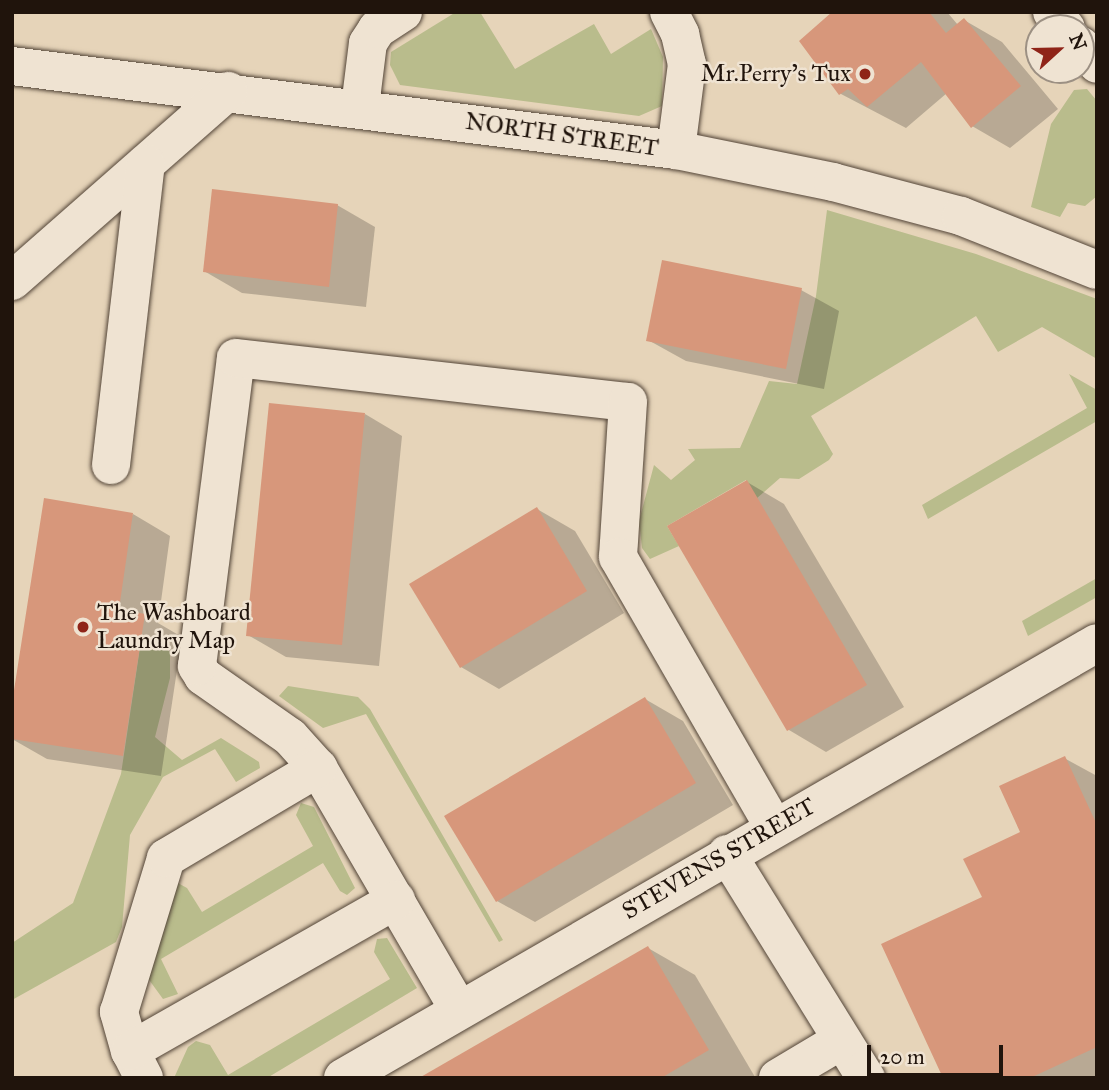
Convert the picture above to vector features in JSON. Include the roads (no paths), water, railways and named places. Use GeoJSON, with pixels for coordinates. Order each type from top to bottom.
{"type":"FeatureCollection","features":[{"type":"Feature","properties":{"kind":"street"},"geometry":{"type":"LineString","coordinates":[[360,107],[368,43],[377,29],[403,12]]}},
{"type":"Feature","properties":{"kind":"street"},"geometry":{"type":"LineString","coordinates":[[669,12],[680,34],[687,64],[676,150]]}},
{"type":"Feature","properties":{"kind":"street","name":"NORTH STREET"},"geometry":{"type":"LineString","coordinates":[[12,65],[360,107],[676,150],[834,182],[961,216],[1097,270]]}},
{"type":"Feature","properties":{"kind":"street"},"geometry":{"type":"LineString","coordinates":[[12,281],[228,91]]}},
{"type":"Feature","properties":{"kind":"street"},"geometry":{"type":"LineString","coordinates":[[111,465],[146,164]]}},
{"type":"Feature","properties":{"kind":"street"},"geometry":{"type":"LineString","coordinates":[[459,1010],[318,768],[290,737],[203,676],[198,655],[236,358],[628,402],[618,557],[774,827]]}},
{"type":"Feature","properties":{"kind":"street","name":"STEVENS STREET"},"geometry":{"type":"LineString","coordinates":[[343,1078],[774,827],[1096,649]]}},
{"type":"Feature","properties":{"kind":"street"},"geometry":{"type":"LineString","coordinates":[[318,768],[166,858],[119,1012],[137,1064],[396,900]]}},
{"type":"Feature","properties":{"kind":"street"},"geometry":{"type":"LineString","coordinates":[[727,855],[866,1078]]}},
{"type":"Feature","properties":{"kind":"street"},"geometry":{"type":"LineString","coordinates":[[778,1078],[842,1040]]}},
{"type":"Feature","properties":{"kind":"place","name":"Mr.Perry's Tux"},"geometry":{"type":"Point","coordinates":[865,74]}},
{"type":"Feature","properties":{"kind":"place","name":"The Washboard Laundry Map"},"geometry":{"type":"Point","coordinates":[83,627]}}]}
